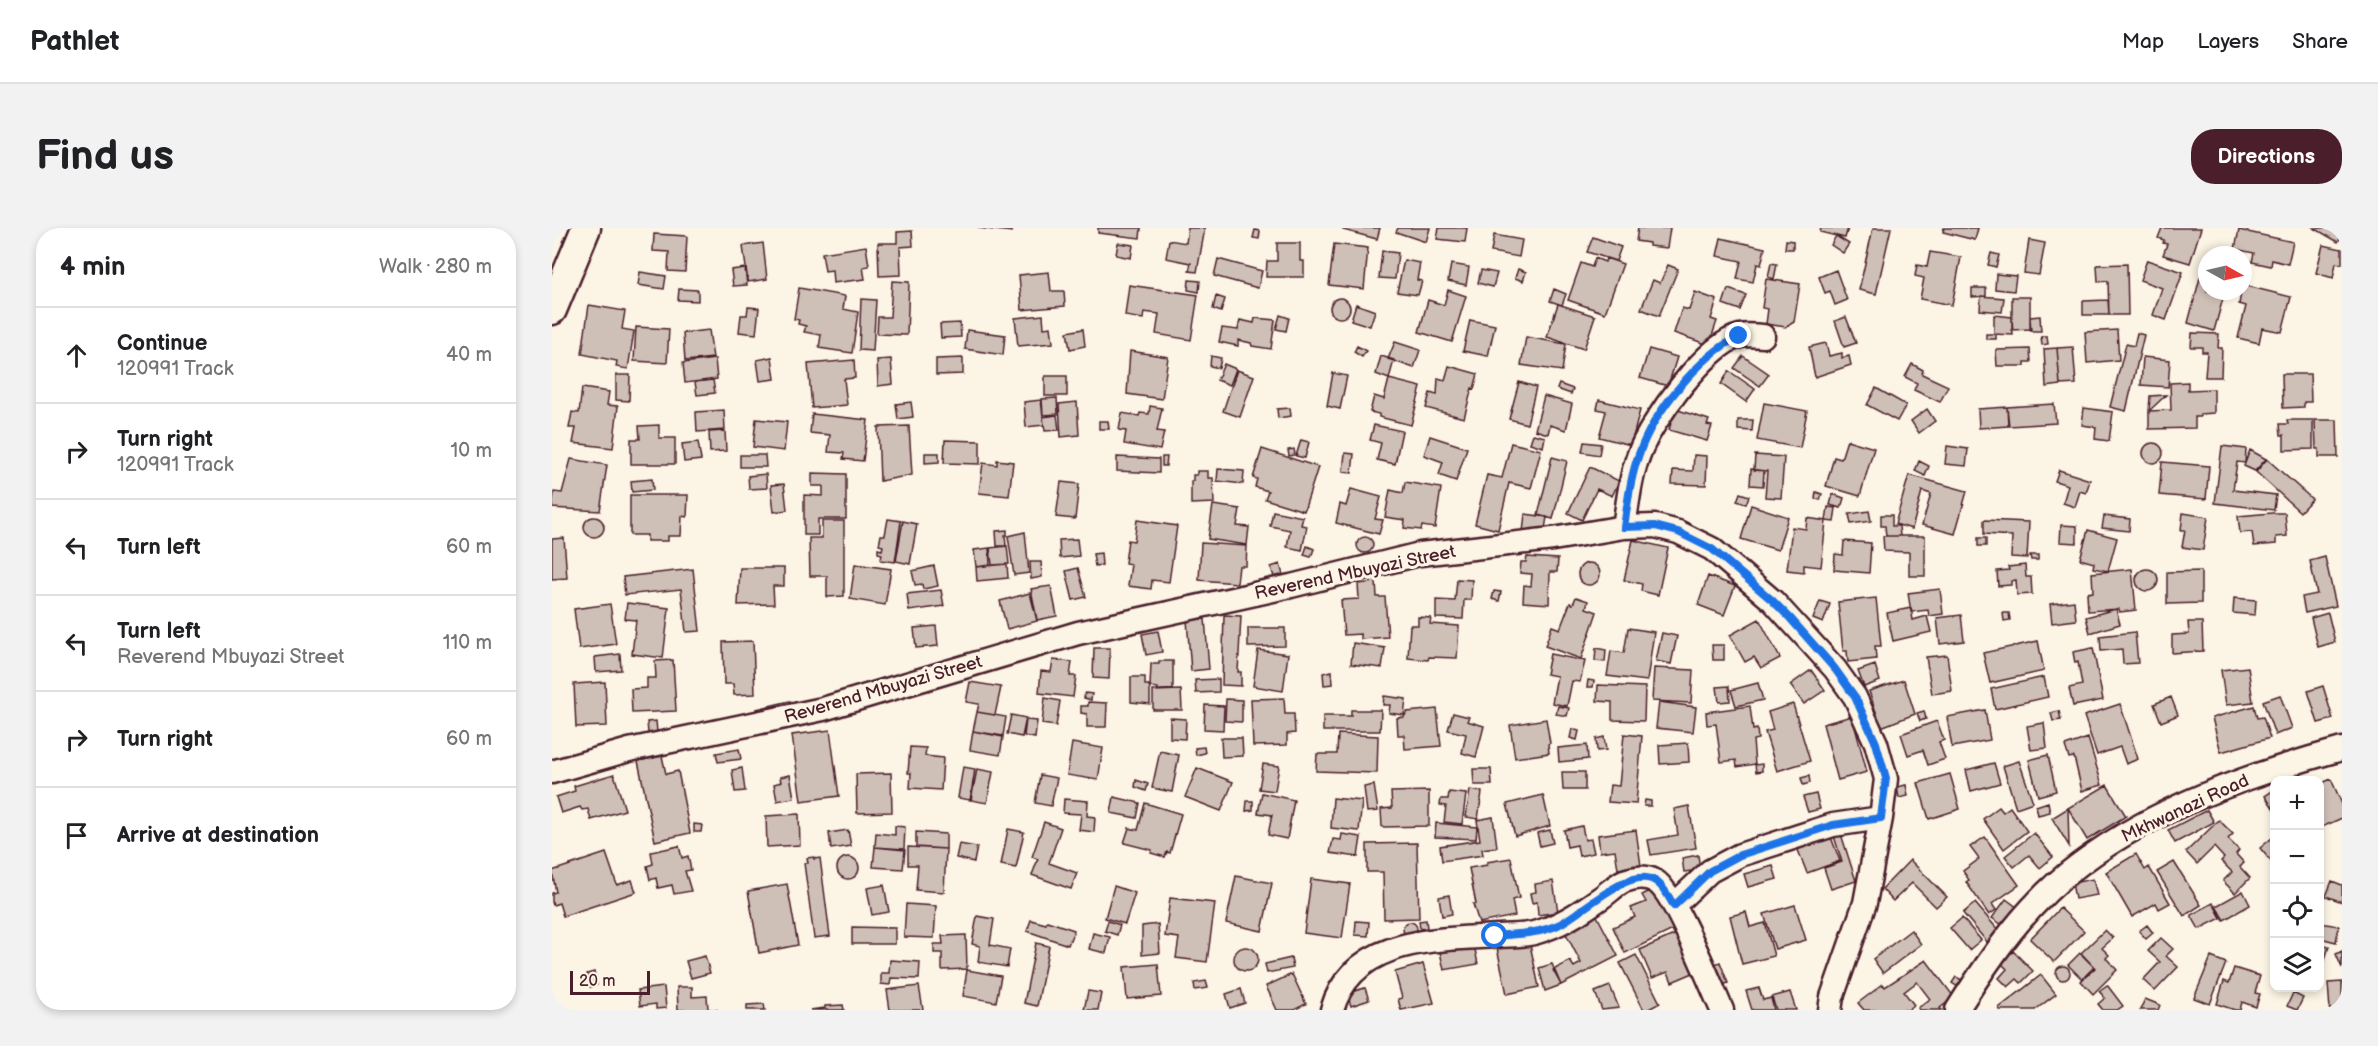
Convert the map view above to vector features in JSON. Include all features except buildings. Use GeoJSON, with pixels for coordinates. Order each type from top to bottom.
{"type":"FeatureCollection","features":[{"type":"Feature","properties":{"kind":"street"},"geometry":{"type":"LineString","coordinates":[[552,310],[586,228]]}},
{"type":"Feature","properties":{"kind":"street"},"geometry":{"type":"LineString","coordinates":[[1624,527],[1630,482],[1639,452],[1658,417],[1689,377],[1721,345],[1739,336],[1763,336]]}},
{"type":"Feature","properties":{"kind":"street","name":"Reverend Mbuyazi Street"},"geometry":{"type":"LineString","coordinates":[[552,772],[628,750],[822,709],[1078,633],[1420,555],[1553,539],[1624,527],[1655,526],[1678,532],[1712,549],[1773,601],[1835,669],[1855,697],[1876,743],[1886,778],[1881,818],[1865,903],[1832,997],[1830,1010]]}},
{"type":"Feature","properties":{"kind":"street","name":"Mkhwanazi Road"},"geometry":{"type":"LineString","coordinates":[[1957,1010],[1986,964],[2008,935],[2053,887],[2079,864],[2125,834],[2171,811],[2236,783],[2342,749]]}},
{"type":"Feature","properties":{"kind":"street"},"geometry":{"type":"LineString","coordinates":[[1674,906],[1710,871],[1740,855],[1833,825],[1881,818]]}},
{"type":"Feature","properties":{"kind":"street"},"geometry":{"type":"LineString","coordinates":[[1332,1010],[1337,992],[1347,978],[1372,957],[1387,949],[1421,942],[1532,933],[1557,926],[1580,913],[1624,881],[1644,877],[1658,882],[1674,906],[1722,1010]]}},
{"type":"Feature","properties":{"kind":"route"},"geometry":{"type":"LineString","coordinates":[[1495,936],[1532,933],[1557,926],[1580,913],[1624,881],[1644,877],[1658,882],[1674,906],[1710,871],[1740,855],[1833,825],[1881,818],[1886,778],[1876,743],[1855,697],[1835,669],[1805,638],[1790,618],[1712,549],[1678,532],[1655,526],[1624,527],[1630,482],[1639,452],[1658,417],[1689,377],[1721,345],[1739,336]]}}]}
